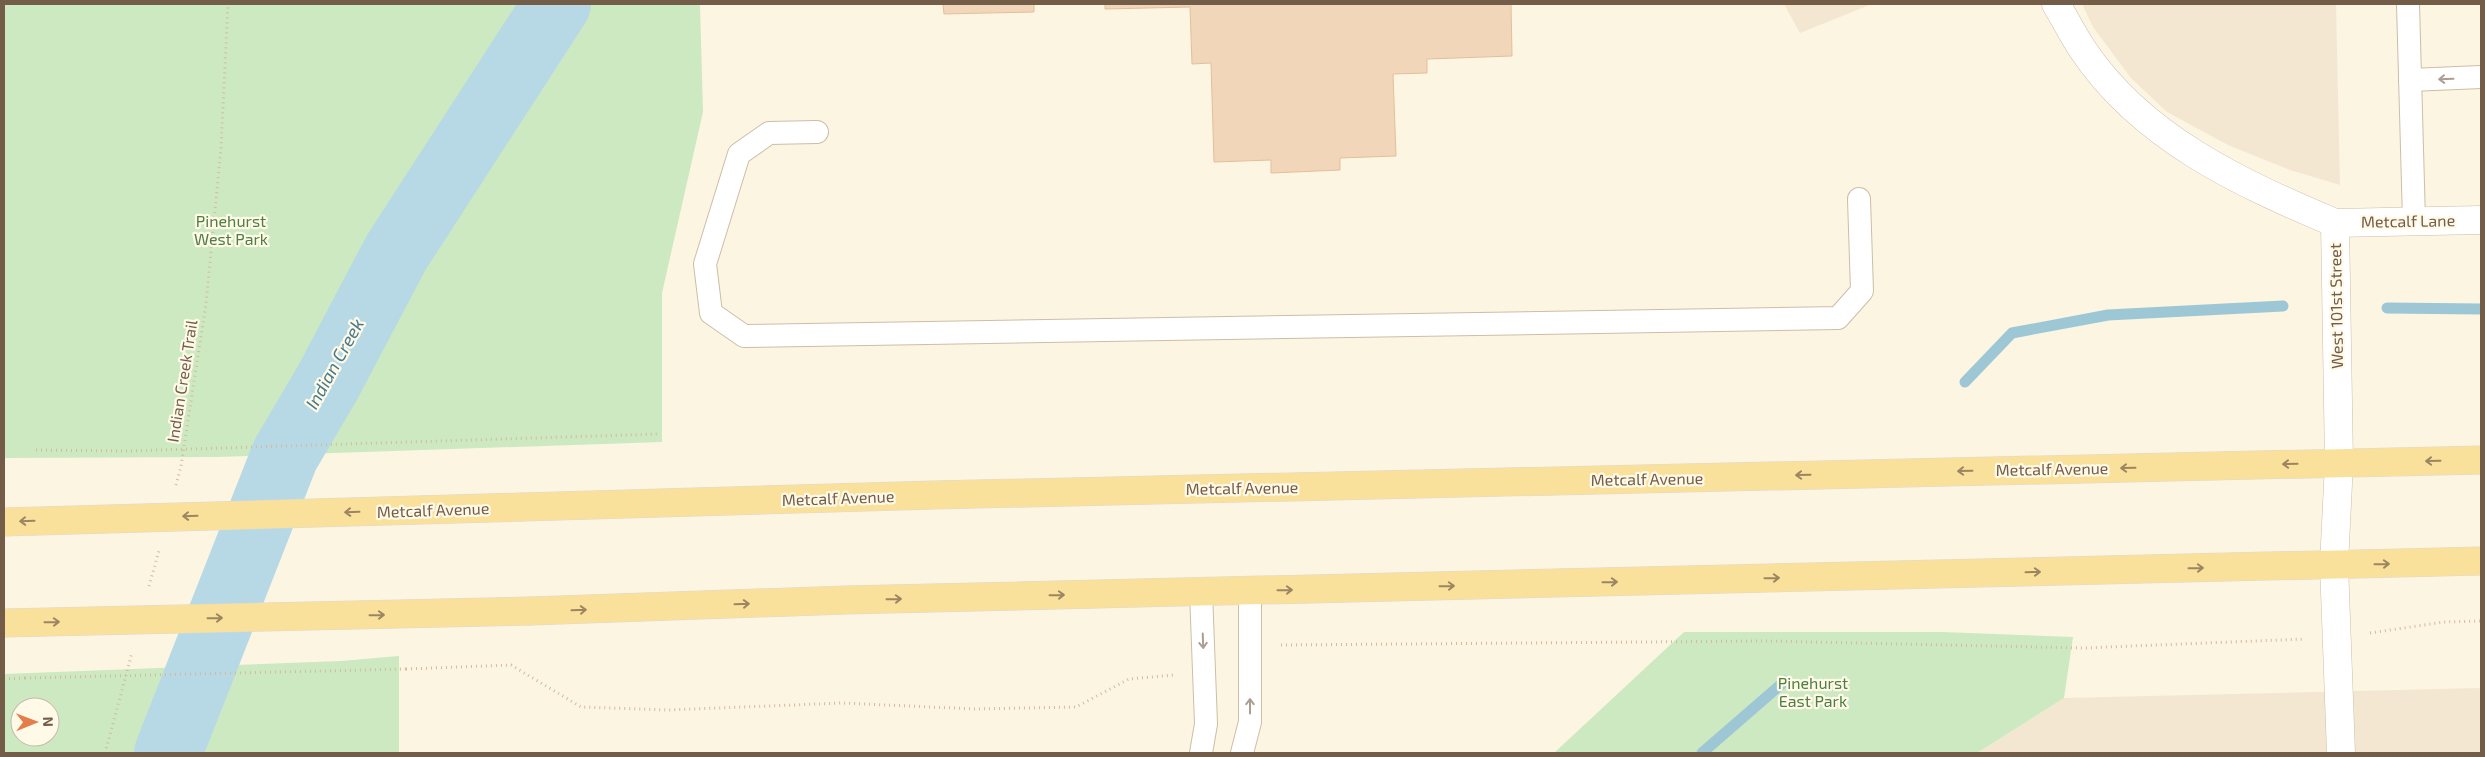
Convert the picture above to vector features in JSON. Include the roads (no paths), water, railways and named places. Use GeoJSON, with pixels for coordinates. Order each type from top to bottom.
{"type":"FeatureCollection","features":[{"type":"Feature","properties":{"kind":"main road","name":"Metcalf Avenue"},"geometry":{"type":"LineString","coordinates":[[4,522],[963,494],[2481,460]]}},
{"type":"Feature","properties":{"kind":"main road"},"geometry":{"type":"LineString","coordinates":[[4,623],[531,611],[836,600],[2481,562]]}},
{"type":"Feature","properties":{"kind":"street","name":"West 101st Street"},"geometry":{"type":"LineString","coordinates":[[2056,4],[2083,50],[2107,80],[2152,126],[2204,161],[2256,188],[2335,223],[2339,463],[2334,565],[2341,753]]}},
{"type":"Feature","properties":{"kind":"street","name":"Metcalf Lane"},"geometry":{"type":"LineString","coordinates":[[2335,223],[2481,220]]}},
{"type":"Feature","properties":{"kind":"lane"},"geometry":{"type":"LineString","coordinates":[[2408,4],[2414,221]]}},
{"type":"Feature","properties":{"kind":"lane"},"geometry":{"type":"LineString","coordinates":[[2410,80],[2481,77]]}},
{"type":"Feature","properties":{"kind":"lane"},"geometry":{"type":"LineString","coordinates":[[817,132],[769,132],[738,154],[705,264],[711,313],[744,336],[1838,318],[1862,291],[1859,199]]}},
{"type":"Feature","properties":{"kind":"lane"},"geometry":{"type":"LineString","coordinates":[[1242,753],[1250,722],[1250,591]]}},
{"type":"Feature","properties":{"kind":"lane"},"geometry":{"type":"LineString","coordinates":[[1201,592],[1206,724],[1201,753]]}},
{"type":"Feature","properties":{"kind":"waterway","name":"Indian Creek"},"geometry":{"type":"LineString","coordinates":[[168,753],[285,455],[328,382],[396,253],[557,4]]}},
{"type":"Feature","properties":{"kind":"waterway"},"geometry":{"type":"LineString","coordinates":[[1965,382],[2012,333],[2108,315],[2283,306]]}},
{"type":"Feature","properties":{"kind":"waterway"},"geometry":{"type":"LineString","coordinates":[[2387,308],[2481,309]]}},
{"type":"Feature","properties":{"kind":"waterway"},"geometry":{"type":"LineString","coordinates":[[1702,753],[1785,681]]}},
{"type":"Feature","properties":{"kind":"park label","name":"Pinehurst West Park"},"geometry":{"type":"Point","coordinates":[231,230]}},
{"type":"Feature","properties":{"kind":"park label","name":"Pinehurst East Park"},"geometry":{"type":"Point","coordinates":[1813,692]}}]}
